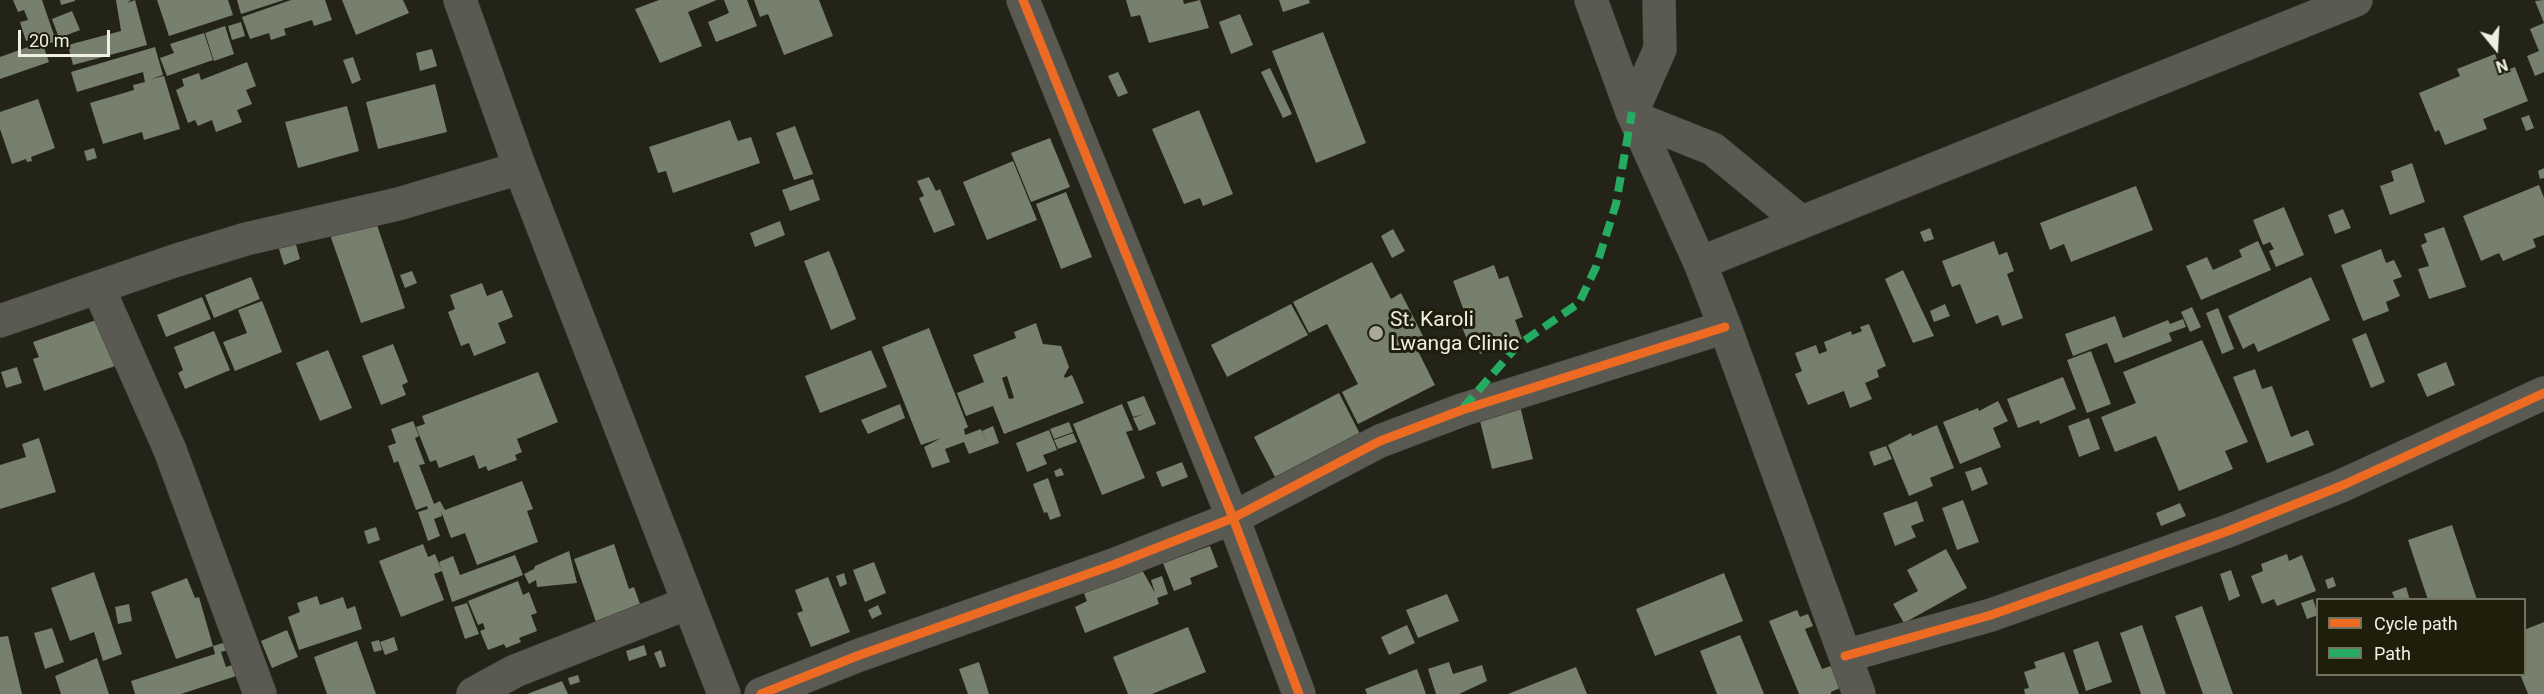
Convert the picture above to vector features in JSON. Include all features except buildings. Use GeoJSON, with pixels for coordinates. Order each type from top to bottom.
{"type":"FeatureCollection","features":[{"type":"Feature","properties":{"kind":"street"},"geometry":{"type":"LineString","coordinates":[[460,0],[520,168],[724,694]]}},
{"type":"Feature","properties":{"kind":"street"},"geometry":{"type":"LineString","coordinates":[[1023,0],[1233,518],[1299,694]]}},
{"type":"Feature","properties":{"kind":"street"},"geometry":{"type":"LineString","coordinates":[[1591,0],[1634,115],[1700,263],[1725,327],[1859,694]]}},
{"type":"Feature","properties":{"kind":"street"},"geometry":{"type":"LineString","coordinates":[[1634,115],[1660,49],[1659,0]]}},
{"type":"Feature","properties":{"kind":"street"},"geometry":{"type":"LineString","coordinates":[[1700,263],[2356,0]]}},
{"type":"Feature","properties":{"kind":"street"},"geometry":{"type":"LineString","coordinates":[[1634,115],[1713,149],[1801,222]]}},
{"type":"Feature","properties":{"kind":"street"},"geometry":{"type":"LineString","coordinates":[[0,321],[246,239],[398,204],[520,168]]}},
{"type":"Feature","properties":{"kind":"street"},"geometry":{"type":"LineString","coordinates":[[98,287],[170,450],[260,694]]}},
{"type":"Feature","properties":{"kind":"street"},"geometry":{"type":"LineString","coordinates":[[761,694],[857,656],[1113,565],[1233,518],[1380,441],[1462,410],[1725,327]]}},
{"type":"Feature","properties":{"kind":"street"},"geometry":{"type":"LineString","coordinates":[[1845,656],[1991,615],[2228,531],[2341,486],[2544,393]]}},
{"type":"Feature","properties":{"kind":"street"},"geometry":{"type":"LineString","coordinates":[[473,694],[514,671],[688,603]]}},
{"type":"Feature","properties":{"kind":"marked path"},"geometry":{"type":"LineString","coordinates":[[1463,408],[1518,345],[1579,303],[1596,267],[1616,204],[1632,112]]}},
{"type":"Feature","properties":{"kind":"cycle path"},"geometry":{"type":"LineString","coordinates":[[1023,0],[1233,518],[1299,694]]}},
{"type":"Feature","properties":{"kind":"cycle path"},"geometry":{"type":"LineString","coordinates":[[761,694],[857,656],[1113,565],[1233,518],[1380,441],[1462,410],[1725,327]]}},
{"type":"Feature","properties":{"kind":"cycle path"},"geometry":{"type":"LineString","coordinates":[[1845,656],[1991,615],[2228,531],[2341,486],[2544,393]]}},
{"type":"Feature","properties":{"kind":"place","name":"St. Karoli Lwanga Clinic"},"geometry":{"type":"Point","coordinates":[1376,333]}}]}
